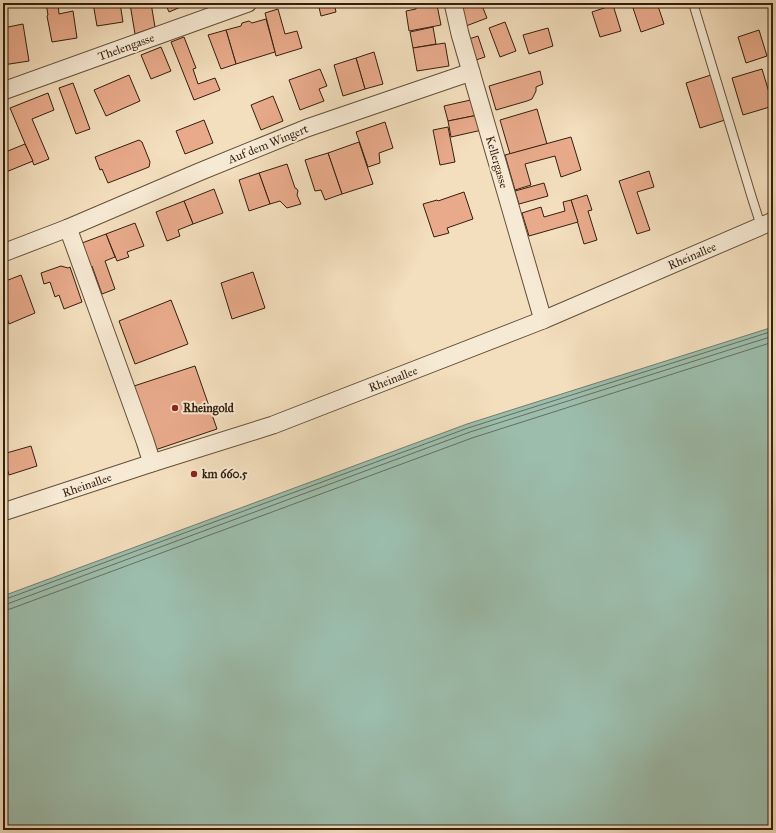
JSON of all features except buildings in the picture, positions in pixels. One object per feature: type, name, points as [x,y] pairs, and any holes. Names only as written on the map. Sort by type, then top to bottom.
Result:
[{"type":"street","name":"Thelengasse","points":[[3,91],[248,3]]},
{"type":"street","name":"Kellergasse","points":[[453,3],[460,34],[543,320]]},
{"type":"street","name":"Auf dem Wingert","points":[[3,253],[68,228],[307,128],[472,72]]},
{"type":"street","name":"Rheinallee","points":[[3,512],[273,425],[543,320],[767,223]]},
{"type":"street","points":[[68,228],[152,463]]},
{"type":"lane","points":[[693,3],[752,198],[767,223]]},
{"type":"water","points":[[773,327],[773,830],[3,830],[3,596],[467,424]]},
{"type":"place","name":"Rheingold","points":[[175,408]]},
{"type":"place","name":"km 660.5","points":[[194,474]]}]
